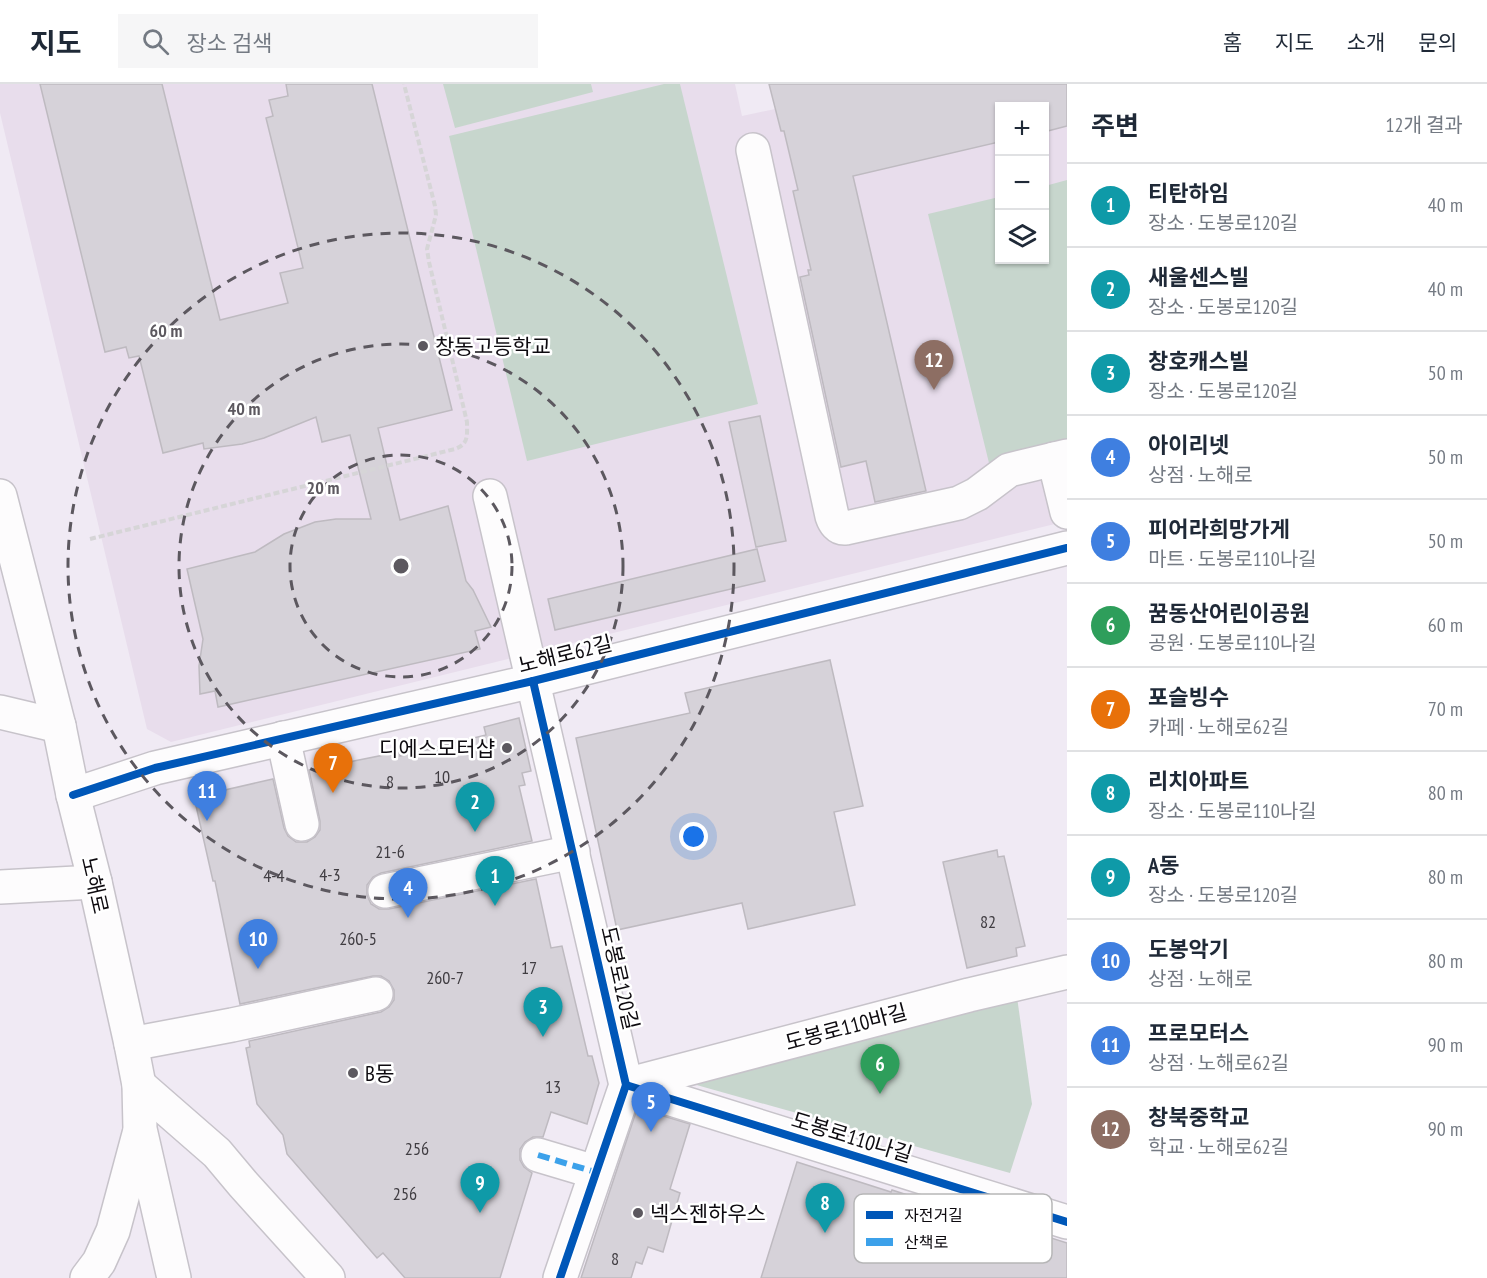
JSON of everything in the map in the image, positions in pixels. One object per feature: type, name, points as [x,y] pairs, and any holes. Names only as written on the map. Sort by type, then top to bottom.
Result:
[{"type":"street","points":[[753,150],[832,516],[839,526],[843,529],[950,506],[977,494],[1009,470],[1061,457],[1067,512]]},
{"type":"street","name":"도봉로120길","points":[[490,496],[626,1085]]},
{"type":"street","name":"노해로","points":[[2,516],[58,726],[95,882],[140,1085],[140,1130],[174,1278]]},
{"type":"street","name":"노해로62길","points":[[73,795],[155,768],[533,681],[1067,548]]},
{"type":"street","points":[[0,712],[58,726]]},
{"type":"street","points":[[283,738],[302,824]]},
{"type":"street","points":[[385,891],[573,852]]},
{"type":"street","points":[[0,887],[95,882]]},
{"type":"street","name":"도봉로110바길","points":[[626,1085],[969,995],[1067,972]]},
{"type":"street","points":[[131,1044],[376,994]]},
{"type":"street","points":[[140,1085],[218,1153],[328,1278]]},
{"type":"street","points":[[560,1278],[626,1085]]},
{"type":"street","name":"도봉로110나길","points":[[626,1085],[977,1194]]},
{"type":"street","points":[[87,1278],[99,1262],[113,1231],[140,1130]]},
{"type":"street","points":[[538,1155],[595,1172]]},
{"type":"street","name":"도봉로110나길","points":[[1052,1217],[1067,1222]]},
{"type":"path","points":[[90,539],[462,447],[465,442],[467,422],[427,249],[436,215],[435,206],[404,84]]},
{"type":"shaded area","name":"창동고등학교","points":[[0,84],[735,84],[742,116],[894,84],[1067,84],[1067,521],[171,742],[147,729],[0,113]]},
{"type":"shaded area","points":[[443,84],[591,84],[593,92],[455,128]]},
{"type":"shaded area","points":[[664,84],[680,84],[758,404],[527,461],[449,136]]},
{"type":"shaded area","points":[[1067,180],[1067,443],[989,463],[928,214],[995,198],[995,264],[1049,264],[1049,185]]},
{"type":"shaded area","points":[[1017,997],[1032,1104],[1010,1173],[693,1084]]},
{"type":"building","points":[[40,84],[162,84],[220,320],[288,303],[280,273],[303,268],[266,118],[273,116],[269,100],[288,96],[286,84],[372,84],[452,410],[378,428],[400,520],[448,506],[466,581],[473,590],[491,627],[475,631],[480,649],[218,707],[215,691],[200,694],[199,666],[203,639],[187,569],[255,552],[284,534],[315,522],[336,519],[371,519],[350,435],[322,442],[316,417],[264,438],[242,444],[204,449],[203,443],[163,453],[139,356],[129,358],[126,347],[105,352]]},
{"type":"building","points":[[769,84],[1067,84],[1067,126],[1049,131],[1049,102],[995,102],[995,143],[853,176],[926,491],[875,502],[866,461],[841,467],[800,277],[809,275],[808,270],[811,270],[793,191],[798,190],[784,131],[781,131]]},
{"type":"building","points":[[760,416],[786,541],[756,547],[729,422]]},
{"type":"building","points":[[757,549],[765,581],[555,630],[548,599]]},
{"type":"building","points":[[830,660],[863,806],[834,812],[855,905],[748,929],[742,903],[617,930],[576,738],[690,713],[685,693]]},
{"type":"building","points":[[519,718],[531,771],[522,773],[525,785],[519,786],[532,841],[381,873],[373,877],[367,885],[367,895],[371,904],[379,909],[389,909],[536,879],[551,948],[562,946],[588,1056],[592,1056],[599,1083],[587,1124],[551,1112],[543,1137],[533,1137],[520,1149],[520,1160],[524,1167],[532,1173],[500,1278],[405,1278],[383,1253],[377,1258],[287,1154],[283,1135],[257,1104],[246,1048],[250,1047],[249,1041],[381,1012],[394,1000],[394,990],[389,981],[381,976],[373,976],[240,1004],[215,881],[213,881],[194,797],[273,779],[284,828],[288,836],[296,842],[307,842],[320,830],[309,770],[399,752],[400,756],[486,735],[484,727]]},
{"type":"building","points":[[997,850],[998,857],[1004,856],[1025,946],[1016,948],[1017,956],[967,968],[943,862]]},
{"type":"building","points":[[640,1109],[690,1124],[670,1189],[680,1193],[663,1252],[648,1247],[642,1264],[636,1262],[631,1278],[581,1278],[636,1112]]},
{"type":"building","points":[[797,1162],[891,1192],[892,1190],[904,1194],[854,1194],[854,1263],[1052,1263],[1052,1238],[1067,1243],[1067,1278],[761,1278]]},
{"type":"marked path","points":[[538,1155],[595,1172]]},
{"type":"cycle path","points":[[73,795],[155,768],[533,681],[1067,548]]},
{"type":"cycle path","points":[[533,681],[626,1085],[560,1278]]},
{"type":"cycle path","points":[[626,1085],[977,1194]]},
{"type":"cycle path","points":[[1052,1217],[1067,1222]]},
{"type":"place","name":"창동고등학교","points":[[423,346]]},
{"type":"place","name":"창북중학교","points":[[934,390]]},
{"type":"place","name":"디에스모터샵","points":[[507,748]]},
{"type":"place","name":"포슬빙수","points":[[333,793]]},
{"type":"place","name":"프로모터스","points":[[207,821]]},
{"type":"place","name":"새울센스빌","points":[[475,832]]},
{"type":"place","name":"티탄하임","points":[[495,906]]},
{"type":"place","name":"아이리넷","points":[[408,918]]},
{"type":"place","name":"도봉악기","points":[[258,969]]},
{"type":"place","name":"창호캐스빌","points":[[543,1037]]},
{"type":"place","name":"B동","points":[[353,1073]]},
{"type":"place","name":"꿈동산어린이공원","points":[[880,1094]]},
{"type":"place","name":"피어라희망가게","points":[[651,1132]]},
{"type":"place","name":"A동","points":[[480,1213]]},
{"type":"place","name":"넥스젠하우스","points":[[638,1213]]},
{"type":"place","name":"리치아파트","points":[[825,1233]]}]
